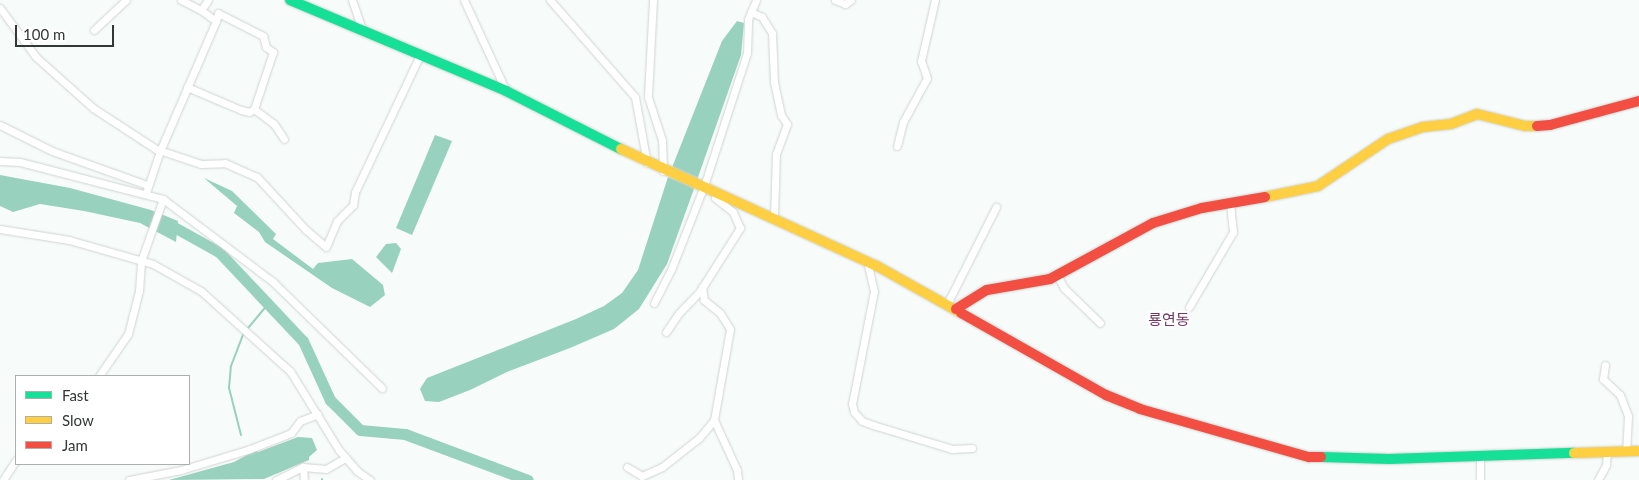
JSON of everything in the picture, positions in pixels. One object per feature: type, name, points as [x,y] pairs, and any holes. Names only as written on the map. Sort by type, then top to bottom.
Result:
[{"type":"main road","points":[[290,0],[506,91],[647,163],[867,261],[952,306],[1120,402],[1289,452],[1338,459],[1639,451]]},
{"type":"main road","points":[[952,306],[987,290],[1057,275],[1134,231],[1202,208],[1230,205],[1318,186],[1388,139],[1434,125],[1451,124],[1477,114],[1525,126],[1550,125],[1639,102]]},
{"type":"street","points":[[181,0],[202,10],[216,21]]},
{"type":"street","points":[[202,10],[208,0]]},
{"type":"street","points":[[352,0],[363,32]]},
{"type":"street","points":[[464,0],[506,91]]},
{"type":"street","points":[[550,0],[635,97],[647,163]]},
{"type":"street","points":[[653,0],[648,97],[662,140],[665,171]]},
{"type":"street","points":[[654,303],[671,270],[702,187],[747,52],[751,12],[756,0]]},
{"type":"street","points":[[836,0],[845,4],[851,0]]},
{"type":"street","points":[[897,146],[903,122],[926,78],[921,61],[935,0]]},
{"type":"street","points":[[94,30],[123,1]]},
{"type":"street","points":[[0,8],[36,58],[93,108],[160,151],[201,164],[225,163],[257,177],[306,230],[326,247],[337,221],[353,205],[354,192],[420,55]]},
{"type":"street","points":[[751,12],[762,17],[772,33],[774,82],[780,115],[787,124],[776,154],[774,219]]},
{"type":"street","points":[[147,189],[160,151],[218,13],[263,36],[266,47],[273,52],[254,109],[249,112],[187,87]]},
{"type":"street","points":[[635,97],[648,97]]},
{"type":"street","points":[[254,109],[274,124],[284,139]]},
{"type":"street","points":[[0,125],[52,150],[147,189],[273,282],[382,388]]},
{"type":"street","points":[[0,161],[20,162],[147,189]]},
{"type":"street","points":[[666,332],[702,287],[740,228],[733,212],[702,187]]},
{"type":"street","points":[[100,375],[128,334],[139,291],[142,258],[161,201]]},
{"type":"street","points":[[1189,307],[1232,232],[1230,205]]},
{"type":"street","points":[[952,306],[996,207]]},
{"type":"street","points":[[0,229],[69,240],[142,258],[170,271],[217,303],[290,372],[345,458],[370,480]]},
{"type":"street","points":[[867,261],[874,291],[852,404],[854,412],[862,420],[873,425],[952,449],[972,448]]},
{"type":"street","points":[[1057,275],[1064,288],[1100,323]]},
{"type":"street","points":[[627,466],[642,476],[662,467],[694,443],[714,420],[730,329],[720,313],[704,300],[702,287]]},
{"type":"street","points":[[1605,365],[1603,379],[1620,395],[1628,416],[1626,451]]},
{"type":"street","points":[[129,480],[181,470],[250,449],[291,433],[300,421],[318,414]]},
{"type":"street","points":[[714,420],[738,470],[738,480]]},
{"type":"street","points":[[1598,480],[1606,465],[1607,452]]},
{"type":"street","points":[[1480,456],[1480,480]]},
{"type":"street","points":[[276,480],[303,467],[326,469],[345,458]]},
{"type":"street","points":[[3,480],[15,462]]},
{"type":"street","points":[[303,467],[304,480]]},
{"type":"shaded area","points":[[737,21],[744,23],[741,55],[697,180],[671,170],[722,41]]},
{"type":"shaded area","points":[[435,135],[452,141],[412,235],[396,228]]},
{"type":"shaded area","points":[[0,175],[70,188],[151,210],[178,221],[176,242],[140,223],[84,211],[40,204],[13,212],[0,206]]},
{"type":"shaded area","points":[[668,177],[695,186],[667,264],[639,309],[614,329],[570,348],[507,372],[470,390],[439,402],[425,401],[420,389],[427,378],[576,319],[604,306],[622,293],[638,270]]},
{"type":"shaded area","points":[[204,178],[232,191],[276,234],[273,239],[313,269],[318,263],[352,259],[383,285],[385,295],[370,307],[332,288],[265,242],[259,232],[234,213],[237,206]]},
{"type":"shaded area","points":[[396,243],[401,249],[392,273],[376,257],[386,244]]},
{"type":"shaded area","points":[[298,437],[312,438],[317,450],[309,457],[309,460],[264,479],[169,480],[234,462],[256,450],[258,452]]},
{"type":"waterway","points":[[165,222],[219,252],[303,341],[330,400],[360,430],[405,434],[528,480]]},
{"type":"waterway","points":[[248,328],[268,304]]},
{"type":"waterway","points":[[241,435],[229,388],[231,366],[244,332]]},
{"type":"traffic: fast","points":[[290,0],[506,91],[621,149]]},
{"type":"traffic: fast","points":[[1321,457],[1389,459],[1574,453]]},
{"type":"traffic: slow","points":[[1265,197],[1318,186],[1388,139],[1423,127],[1451,124],[1477,114],[1525,126],[1537,126]]},
{"type":"traffic: slow","points":[[621,149],[877,266],[961,313]]},
{"type":"traffic: slow","points":[[1574,453],[1639,451]]},
{"type":"traffic: jam","points":[[1537,126],[1550,125],[1639,101]]},
{"type":"traffic: jam","points":[[956,309],[987,290],[1050,279],[1153,223],[1202,208],[1265,197]]},
{"type":"traffic: jam","points":[[961,313],[1106,395],[1140,409],[1309,457],[1321,457]]},
{"type":"district","name":"룡연동","points":[[1169,320]]}]
